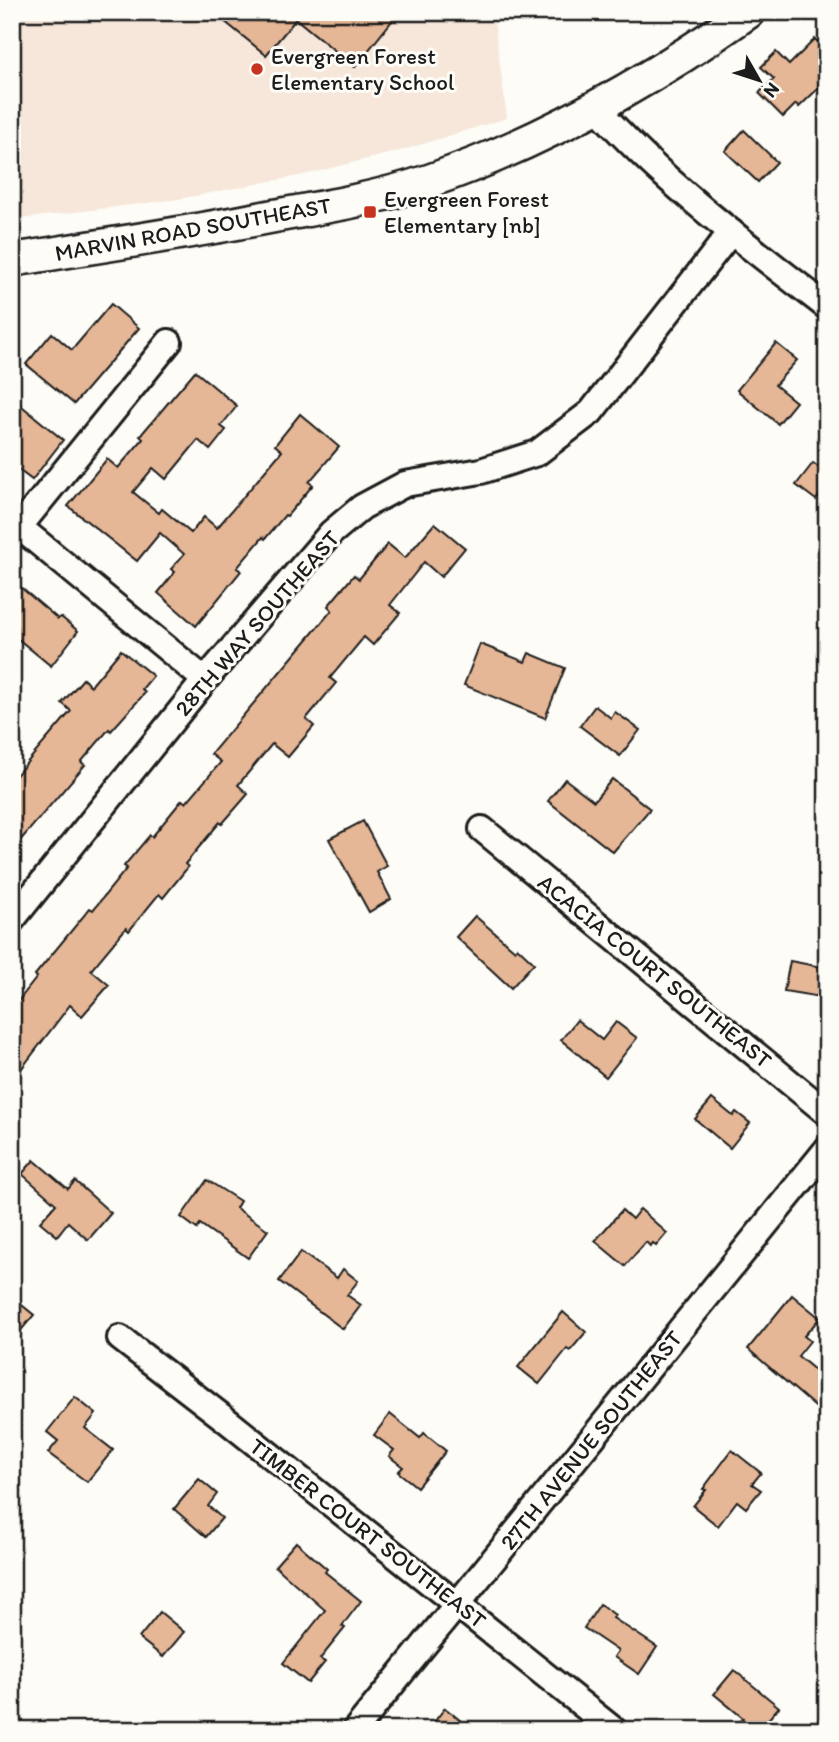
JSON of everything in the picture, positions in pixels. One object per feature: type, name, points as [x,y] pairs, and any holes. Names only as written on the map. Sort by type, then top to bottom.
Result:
[{"type":"street","name":"MARVIN ROAD SOUTHEAST","points":[[12,260],[262,219],[338,204],[416,184],[515,146],[596,107],[675,61],[748,12]]},
{"type":"street","points":[[596,107],[626,141],[731,232],[827,307]]},
{"type":"street","name":"28TH WAY SOUTHEAST","points":[[12,920],[205,680],[331,533],[362,508],[405,484],[481,471],[537,453],[591,412],[731,232]]},
{"type":"street","points":[[169,342],[16,524],[205,680]]},
{"type":"street","name":"ACACIA COURT SOUTHEAST","points":[[482,829],[827,1113]]},
{"type":"street","name":"27TH AVENUE SOUTHEAST","points":[[355,1730],[827,1149]]},
{"type":"street","name":"TIMBER COURT SOUTHEAST","points":[[120,1338],[458,1603],[614,1730]]},
{"type":"shaded area","name":"Evergreen Forest Elementary School","points":[[12,12],[493,12],[507,118],[400,151],[303,175],[179,199],[12,220]]},
{"type":"building","points":[[213,12],[399,12],[355,67],[296,19],[266,55]]},
{"type":"building","points":[[815,39],[827,51],[827,80],[799,107],[796,104],[783,117],[759,93],[774,79],[761,67],[776,52],[789,65]]},
{"type":"building","points":[[744,130],[777,162],[758,182],[725,151]]},
{"type":"building","points":[[111,304],[139,328],[74,404],[26,364],[52,333],[72,350]]},
{"type":"building","points":[[776,343],[797,360],[775,385],[796,402],[778,424],[737,390]]},
{"type":"building","points":[[195,371],[237,406],[221,426],[226,430],[210,450],[198,440],[166,479],[153,468],[133,492],[159,513],[162,509],[191,533],[204,517],[217,528],[282,451],[275,445],[300,414],[339,447],[309,482],[313,485],[287,516],[285,515],[265,539],[263,537],[237,568],[241,571],[196,626],[158,593],[175,572],[171,569],[184,554],[160,533],[137,561],[68,506],[107,459],[118,468],[143,439],[140,436]]},
{"type":"building","points":[[12,398],[63,440],[32,480],[12,465]]},
{"type":"building","points":[[813,463],[827,473],[827,487],[816,500],[796,485]]},
{"type":"building","points":[[435,523],[465,548],[441,577],[424,562],[390,605],[400,613],[373,645],[364,637],[330,678],[336,683],[306,719],[314,726],[288,757],[272,744],[238,785],[248,794],[185,864],[188,867],[163,898],[159,894],[129,931],[126,928],[91,970],[109,985],[82,1016],[70,1005],[12,1081],[12,1009],[37,977],[35,975],[90,908],[93,910],[150,835],[152,837],[182,800],[186,803],[221,762],[211,754],[332,610],[328,606],[354,575],[359,579],[388,544],[405,558]]},
{"type":"building","points":[[12,580],[58,619],[61,617],[78,631],[51,666],[12,634]]},
{"type":"building","points":[[480,644],[525,662],[529,653],[565,668],[545,718],[464,685]]},
{"type":"building","points":[[121,650],[153,676],[142,689],[145,693],[81,762],[85,765],[12,850],[12,780],[71,711],[62,703],[83,679],[91,686]]},
{"type":"building","points":[[595,706],[611,718],[615,712],[640,730],[620,756],[580,726]]},
{"type":"building","points":[[565,779],[594,801],[612,779],[650,809],[613,852],[548,801]]},
{"type":"building","points":[[363,821],[387,866],[377,872],[391,899],[369,912],[329,839]]},
{"type":"building","points":[[475,916],[534,963],[511,988],[456,937]]},
{"type":"building","points":[[790,961],[827,968],[827,998],[784,991]]},
{"type":"building","points":[[577,1020],[602,1040],[616,1022],[637,1038],[606,1077],[561,1040]]},
{"type":"building","points":[[712,1099],[733,1116],[736,1112],[750,1123],[730,1148],[695,1119]]},
{"type":"building","points":[[34,1160],[68,1189],[75,1181],[111,1213],[88,1240],[68,1222],[57,1236],[40,1222],[56,1204],[22,1174]]},
{"type":"building","points":[[207,1180],[240,1201],[236,1208],[268,1230],[248,1258],[200,1224],[197,1229],[181,1217]]},
{"type":"building","points":[[640,1209],[667,1233],[656,1246],[653,1243],[650,1246],[646,1242],[625,1266],[595,1241],[622,1210],[632,1219]]},
{"type":"building","points":[[301,1252],[337,1278],[343,1269],[358,1281],[347,1295],[361,1305],[343,1329],[279,1281]]},
{"type":"building","points":[[792,1295],[820,1318],[804,1336],[810,1341],[798,1356],[827,1380],[827,1417],[748,1349]]},
{"type":"building","points":[[12,1297],[34,1315],[12,1341]]},
{"type":"building","points":[[563,1312],[586,1332],[570,1351],[567,1349],[539,1384],[518,1367]]},
{"type":"building","points":[[75,1397],[96,1414],[85,1428],[113,1450],[87,1482],[48,1453],[58,1441],[47,1432]]},
{"type":"building","points":[[390,1414],[420,1438],[424,1433],[446,1451],[417,1487],[398,1472],[403,1467],[389,1456],[394,1450],[374,1435]]},
{"type":"building","points":[[732,1450],[761,1473],[752,1484],[761,1490],[746,1508],[737,1501],[718,1526],[693,1506]]},
{"type":"building","points":[[199,1479],[217,1494],[208,1506],[222,1518],[206,1537],[174,1509]]},
{"type":"building","points":[[296,1542],[327,1569],[325,1572],[361,1601],[342,1626],[345,1628],[320,1659],[325,1662],[308,1683],[283,1663],[325,1610],[275,1566]]},
{"type":"building","points":[[600,1604],[615,1615],[613,1618],[657,1647],[639,1674],[614,1657],[618,1651],[584,1628]]},
{"type":"building","points":[[160,1612],[184,1632],[163,1657],[139,1638]]},
{"type":"building","points":[[734,1670],[779,1707],[759,1730],[734,1730],[743,1718],[714,1694]]},
{"type":"building","points":[[445,1708],[472,1730],[428,1730]]},
{"type":"place","name":"Evergreen Forest Elementary School","points":[[257,69]]},
{"type":"place","name":"Evergreen Forest Elementary [nb]","points":[[370,212]]}]
